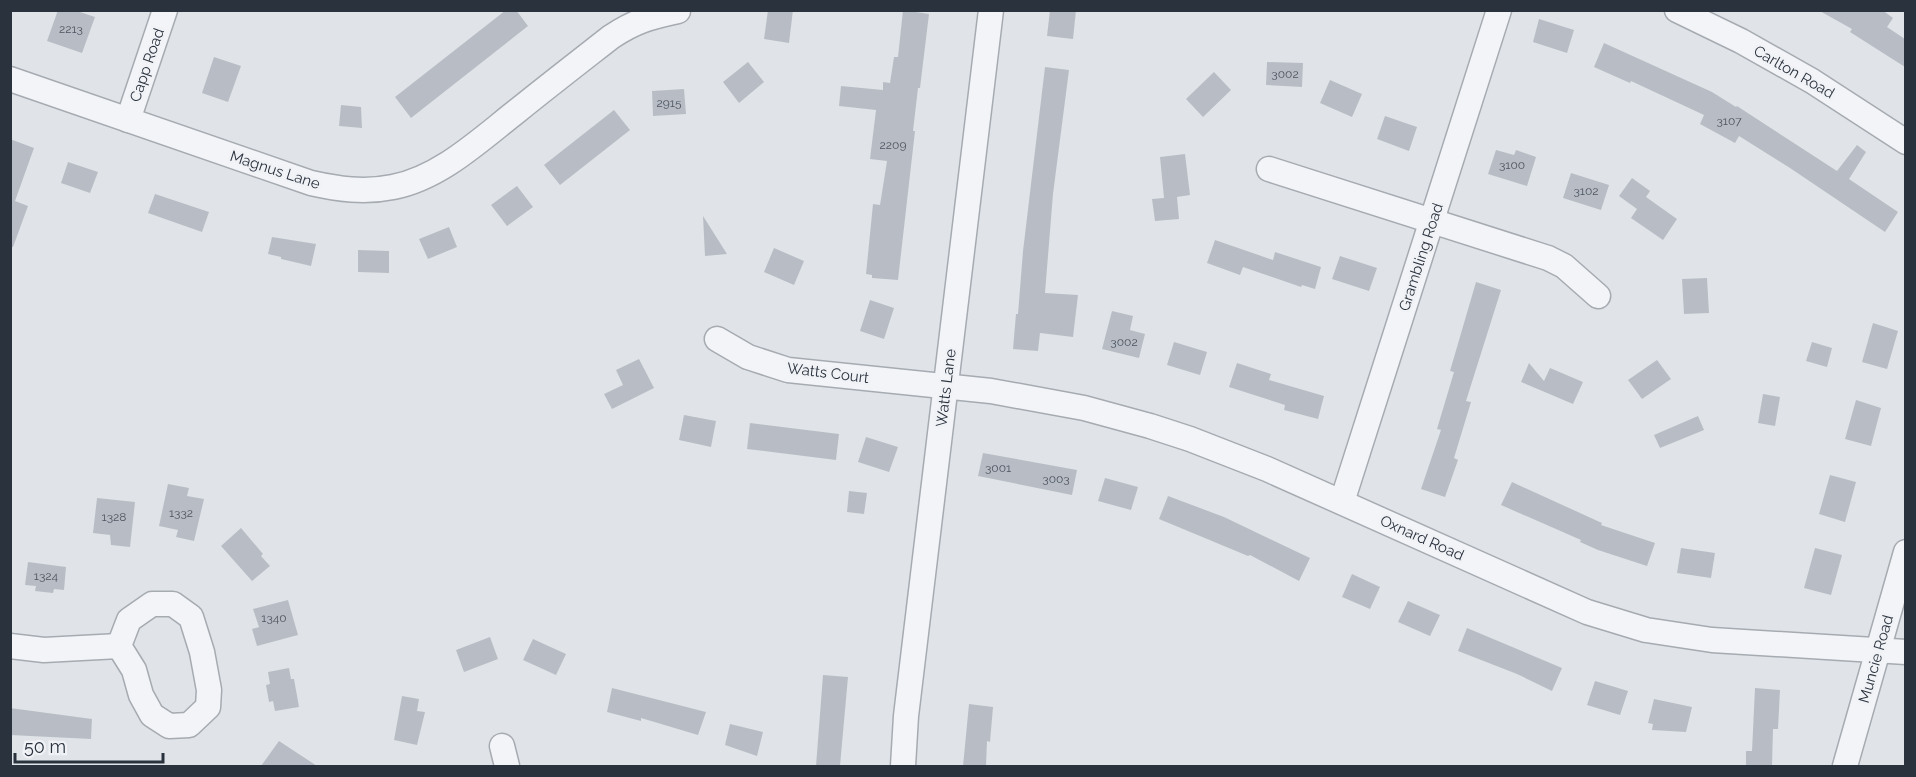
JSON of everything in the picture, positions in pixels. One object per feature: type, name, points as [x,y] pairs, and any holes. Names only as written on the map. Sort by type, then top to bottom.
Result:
[{"type":"street","name":"Capp Road","points":[[128,120],[165,10]]},
{"type":"street","name":"Watts Lane","points":[[903,766],[906,716],[991,10]]},
{"type":"street","name":"Grambling Road","points":[[1342,502],[1500,10]]},
{"type":"street","name":"Carlton Road","points":[[1677,10],[1741,41],[1812,81],[1905,142]]},
{"type":"street","name":"Magnus Lane","points":[[10,79],[311,183],[357,191],[394,187],[413,181],[446,164],[629,25],[645,18],[678,11]]},
{"type":"street","points":[[1269,169],[1548,258],[1564,266],[1598,296]]},
{"type":"street","name":"Watts Court","points":[[717,339],[748,357],[788,369],[946,386]]},
{"type":"street","name":"Oxnard Road","points":[[946,386],[991,391],[1084,408],[1150,426],[1212,447],[1342,502],[1587,612],[1628,625],[1669,635],[1712,640],[1905,652]]},
{"type":"street","name":"Muncie Road","points":[[1845,766],[1905,552]]},
{"type":"street","points":[[152,604],[173,604],[191,617],[208,681],[208,707],[189,725],[169,726],[152,715],[141,695],[134,670],[119,646],[129,620],[152,604]]},
{"type":"street","points":[[10,645],[44,650],[119,646]]},
{"type":"building","points":[[58,10],[74,10],[95,17],[82,53],[47,41]]},
{"type":"building","points":[[506,10],[516,10],[528,26],[411,118],[395,97]]},
{"type":"building","points":[[768,10],[793,10],[789,43],[764,39]]},
{"type":"building","points":[[903,10],[929,14],[920,88],[918,88],[898,280],[872,278],[872,275],[866,274],[873,204],[880,205],[887,161],[870,159],[876,110],[839,106],[841,86],[883,90],[883,82],[890,83],[894,57],[898,57]]},
{"type":"building","points":[[1050,10],[1076,10],[1073,39],[1047,36]]},
{"type":"building","points":[[1818,10],[1882,10],[1893,18],[1887,27],[1905,39],[1905,67],[1850,32],[1852,29]]},
{"type":"building","points":[[1539,19],[1574,30],[1567,53],[1533,42]]},
{"type":"building","points":[[1604,43],[1712,92],[1837,171],[1857,145],[1866,152],[1849,179],[1898,212],[1885,232],[1739,136],[1735,143],[1700,124],[1704,115],[1631,81],[1630,83],[1594,67]]},
{"type":"building","points":[[214,57],[241,66],[228,102],[202,93]]},
{"type":"building","points":[[748,62],[764,82],[739,103],[723,82]]},
{"type":"building","points":[[1267,62],[1303,63],[1302,87],[1266,85]]},
{"type":"building","points":[[1045,67],[1069,70],[1053,194],[1045,293],[1078,295],[1073,337],[1040,333],[1038,351],[1013,349]]},
{"type":"building","points":[[1214,72],[1231,90],[1203,117],[1186,99]]},
{"type":"building","points":[[1330,80],[1362,94],[1352,117],[1320,103]]},
{"type":"building","points":[[684,89],[686,114],[653,116],[652,91]]},
{"type":"building","points":[[341,105],[361,107],[362,128],[339,126]]},
{"type":"building","points":[[614,110],[630,130],[560,185],[544,165]]},
{"type":"building","points":[[1385,116],[1417,127],[1409,151],[1377,139]]},
{"type":"building","points":[[10,139],[34,148],[15,201],[28,206],[13,247],[10,247]]},
{"type":"building","points":[[1496,150],[1514,155],[1516,150],[1536,157],[1527,186],[1488,174]]},
{"type":"building","points":[[1185,154],[1190,195],[1177,197],[1179,219],[1155,221],[1152,199],[1164,198],[1160,157]]},
{"type":"building","points":[[68,162],[98,172],[90,193],[61,183]]},
{"type":"building","points":[[1571,173],[1609,185],[1601,210],[1563,198]]},
{"type":"building","points":[[1632,178],[1650,191],[1646,197],[1677,219],[1663,240],[1631,218],[1637,209],[1619,196]]},
{"type":"building","points":[[517,186],[533,207],[507,226],[491,205]]},
{"type":"building","points":[[155,194],[209,212],[202,232],[148,213]]},
{"type":"building","points":[[703,216],[727,254],[705,256]]},
{"type":"building","points":[[449,227],[457,247],[428,259],[419,239]]},
{"type":"building","points":[[272,237],[316,244],[311,266],[268,254]]},
{"type":"building","points":[[1215,240],[1273,260],[1275,252],[1321,267],[1315,289],[1302,285],[1301,287],[1243,267],[1240,275],[1207,263]]},
{"type":"building","points":[[774,248],[804,261],[794,285],[764,272]]},
{"type":"building","points":[[358,250],[389,251],[389,273],[358,272]]},
{"type":"building","points":[[1340,256],[1377,268],[1369,291],[1332,279]]},
{"type":"building","points":[[1707,278],[1709,313],[1684,314],[1682,279]]},
{"type":"building","points":[[1476,282],[1501,290],[1466,401],[1471,402],[1454,458],[1458,460],[1445,497],[1421,489],[1441,430],[1437,429],[1454,372],[1450,371]]},
{"type":"building","points":[[870,300],[894,308],[884,339],[860,331]]},
{"type":"building","points":[[1112,311],[1133,316],[1130,330],[1145,334],[1139,358],[1102,349]]},
{"type":"building","points":[[1873,323],[1898,331],[1887,369],[1862,362]]},
{"type":"building","points":[[1174,342],[1207,352],[1200,375],[1167,365]]},
{"type":"building","points":[[1812,342],[1832,348],[1827,367],[1806,361]]},
{"type":"building","points":[[639,359],[654,388],[612,409],[604,394],[623,385],[616,370]]},
{"type":"building","points":[[1657,360],[1671,379],[1642,399],[1628,380]]},
{"type":"building","points":[[1237,363],[1271,374],[1269,380],[1324,396],[1318,419],[1284,410],[1285,405],[1229,387]]},
{"type":"building","points":[[1529,363],[1544,381],[1550,368],[1583,382],[1573,404],[1521,382]]},
{"type":"building","points":[[1763,394],[1780,397],[1775,426],[1758,423]]},
{"type":"building","points":[[1856,400],[1881,408],[1871,446],[1845,439]]},
{"type":"building","points":[[684,415],[716,421],[711,447],[679,440]]},
{"type":"building","points":[[1698,416],[1704,430],[1660,448],[1654,435]]},
{"type":"building","points":[[750,423],[839,434],[836,460],[747,449]]},
{"type":"building","points":[[866,437],[898,447],[889,472],[858,462]]},
{"type":"building","points":[[983,453],[1077,470],[1072,495],[978,476]]},
{"type":"building","points":[[1830,475],[1856,482],[1845,522],[1819,514]]},
{"type":"building","points":[[1105,478],[1138,487],[1131,510],[1098,501]]},
{"type":"building","points":[[1512,482],[1602,523],[1601,525],[1655,543],[1647,566],[1598,550],[1580,542],[1581,540],[1501,505]]},
{"type":"building","points":[[168,484],[189,488],[187,496],[204,499],[194,541],[176,537],[178,530],[159,526]]},
{"type":"building","points":[[849,491],[867,493],[864,514],[847,512]]},
{"type":"building","points":[[1168,496],[1224,517],[1310,558],[1299,581],[1250,555],[1159,519]]},
{"type":"building","points":[[97,498],[135,502],[130,547],[111,545],[110,535],[93,533]]},
{"type":"building","points":[[241,528],[270,566],[252,581],[221,546]]},
{"type":"building","points":[[1681,548],[1715,553],[1711,578],[1677,573]]},
{"type":"building","points":[[1815,548],[1842,555],[1831,595],[1804,588]]},
{"type":"building","points":[[28,562],[66,567],[64,590],[54,589],[53,593],[35,591],[36,586],[25,585]]},
{"type":"building","points":[[1352,574],[1380,587],[1370,609],[1342,597]]},
{"type":"building","points":[[288,600],[298,635],[257,646],[252,629],[259,627],[253,609]]},
{"type":"building","points":[[1408,601],[1440,615],[1430,636],[1398,622]]},
{"type":"building","points":[[1467,628],[1562,668],[1552,691],[1517,674],[1458,651]]},
{"type":"building","points":[[490,637],[498,659],[464,672],[456,650]]},
{"type":"building","points":[[533,639],[566,654],[556,675],[523,660]]},
{"type":"building","points":[[289,668],[291,679],[294,679],[299,707],[275,711],[273,701],[269,702],[266,685],[270,684],[268,672]]},
{"type":"building","points":[[823,675],[848,677],[840,766],[816,766]]},
{"type":"building","points":[[1595,681],[1628,691],[1620,715],[1587,705]]},
{"type":"building","points":[[612,688],[706,712],[698,735],[641,718],[641,721],[607,712]]},
{"type":"building","points":[[1755,688],[1780,690],[1778,729],[1773,729],[1772,766],[1746,766],[1746,751],[1752,751]]},
{"type":"building","points":[[402,696],[419,699],[417,711],[425,712],[417,745],[394,740]]},
{"type":"building","points":[[1654,699],[1692,707],[1686,732],[1652,730],[1653,724],[1648,723]]},
{"type":"building","points":[[969,704],[993,707],[990,742],[987,741],[986,766],[963,766]]},
{"type":"building","points":[[10,708],[92,719],[91,739],[10,735]]},
{"type":"building","points":[[730,724],[763,732],[757,756],[725,745]]},
{"type":"building","points":[[279,741],[317,766],[261,766]]}]
